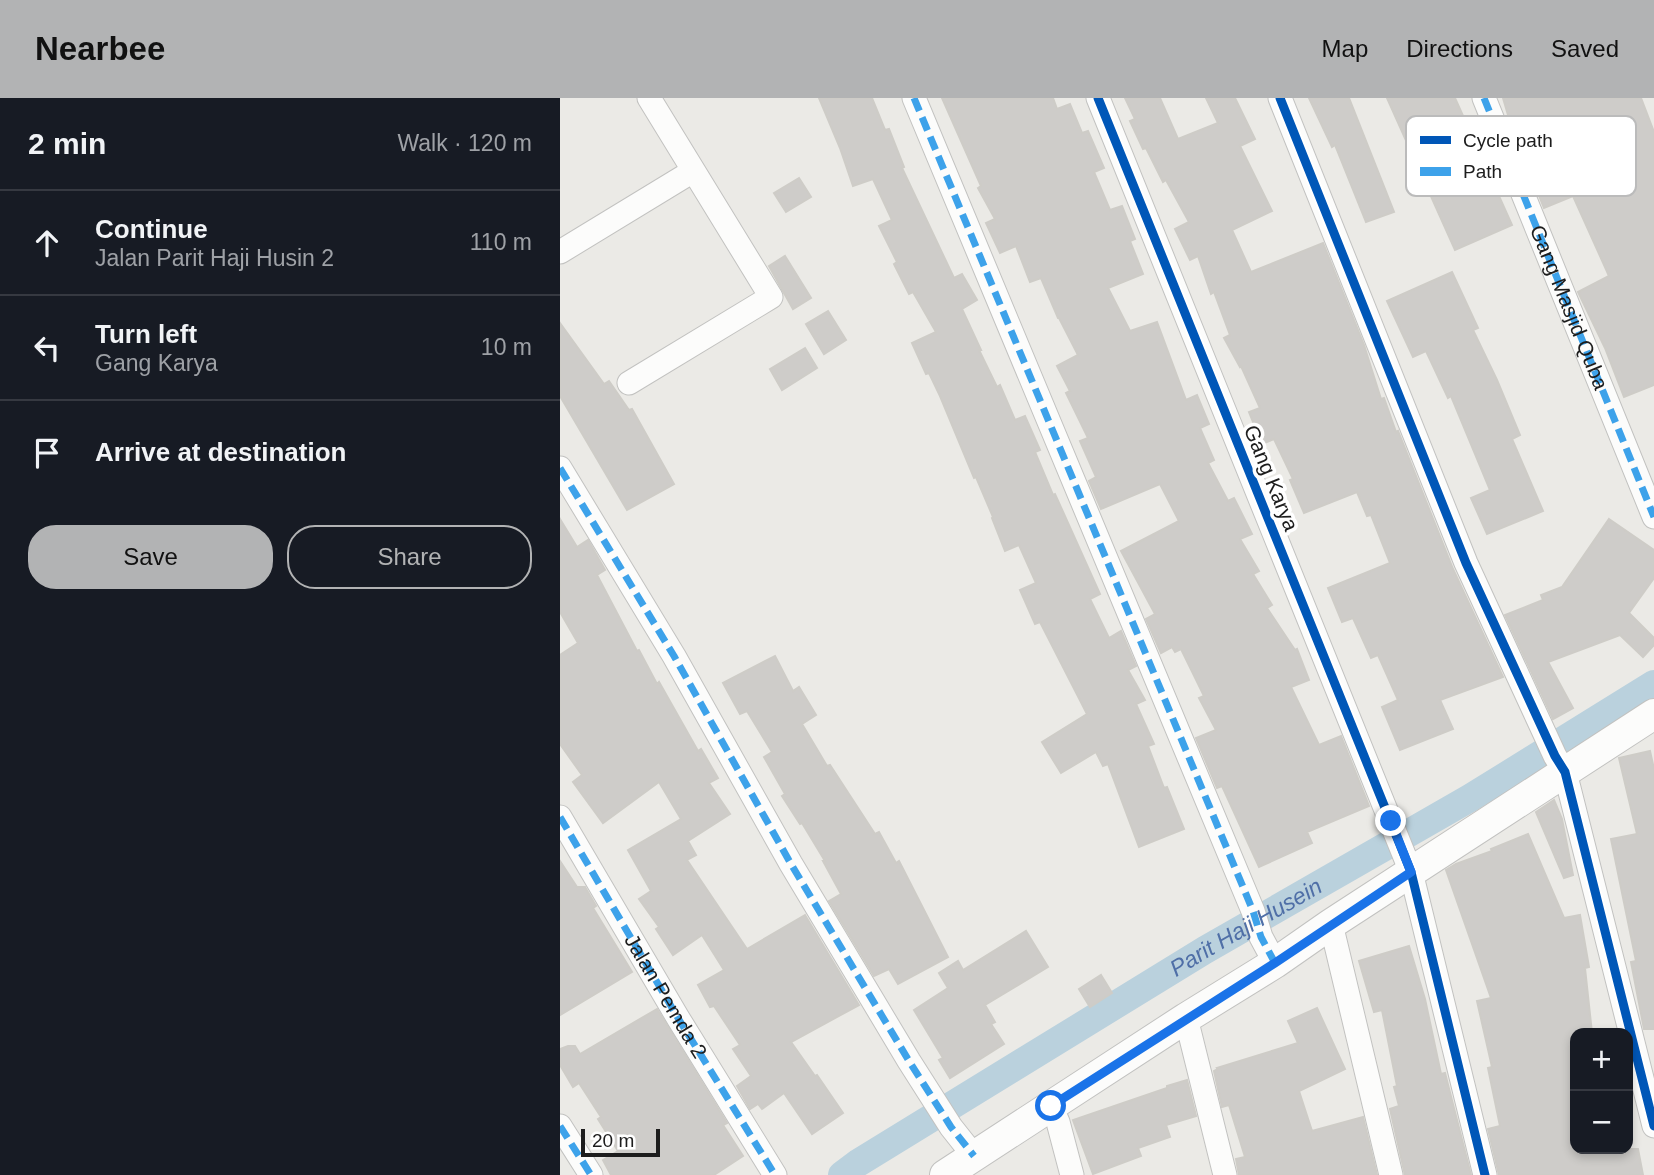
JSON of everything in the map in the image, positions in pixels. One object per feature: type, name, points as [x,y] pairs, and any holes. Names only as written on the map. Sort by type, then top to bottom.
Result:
[{"type":"street","points":[[629,383],[771,298],[649,98]]},
{"type":"street","points":[[914,98],[1253,911],[1261,936],[1275,963]]},
{"type":"street","name":"Gang Karya","points":[[1098,98],[1406,860],[1485,1175]]},
{"type":"street","points":[[1280,98],[1466,563],[1560,764],[1654,1126]]},
{"type":"street","name":"Gang Masjid Quba","points":[[1484,98],[1491,116]]},
{"type":"street","points":[[560,252],[693,171]]},
{"type":"street","name":"Gang Masjid Quba","points":[[1524,196],[1654,517]]},
{"type":"street","points":[[560,468],[674,656],[791,864],[909,1061],[951,1127],[974,1156]]},
{"type":"street","points":[[945,1175],[1275,963],[1331,924],[1406,860],[1560,764],[1654,714]]},
{"type":"street","name":"Jalan Pemda 2","points":[[560,817],[678,1018],[775,1175]]},
{"type":"street","points":[[1331,924],[1391,1175]]},
{"type":"street","points":[[1186,1018],[1225,1175]]},
{"type":"street","points":[[1051,1106],[1072,1175]]},
{"type":"street","points":[[560,1126],[591,1175]]},
{"type":"building","points":[[819,98],[872,98],[885,130],[889,129],[904,167],[902,168],[954,278],[962,274],[977,300],[962,309],[979,350],[997,387],[1000,385],[1015,420],[1025,416],[1040,450],[1035,452],[1053,495],[1055,494],[1100,594],[1090,599],[1109,638],[1121,631],[1136,666],[1128,670],[1145,700],[1136,704],[1154,744],[1148,746],[1184,829],[1139,847],[1108,764],[1103,766],[1096,752],[1061,773],[1042,742],[1087,714],[1040,622],[1035,624],[1020,590],[1036,583],[1019,545],[1005,551],[940,396],[929,373],[926,374],[912,343],[936,332],[913,292],[909,294],[879,226],[892,220],[873,179],[853,186]]},
{"type":"building","points":[[942,98],[1053,98],[1057,109],[1070,104],[1082,133],[1088,131],[1104,168],[1094,172],[1110,210],[1122,206],[1135,239],[1130,241],[1143,274],[1108,288],[1130,331],[1157,322],[1186,400],[1197,395],[1209,424],[1200,428],[1214,460],[1208,463],[1228,501],[1234,498],[1252,534],[1240,539],[1259,571],[1253,574],[1272,605],[1267,608],[1295,650],[1297,649],[1309,680],[1291,687],[1319,745],[1341,736],[1369,806],[1307,832],[1312,843],[1259,867],[1222,786],[1217,788],[1196,738],[1216,730],[1199,698],[1204,696],[1181,649],[1175,652],[1172,647],[1161,653],[1146,619],[1155,614],[1121,551],[1179,521],[1160,484],[1101,509],[1089,481],[1096,477],[1080,441],[1088,438],[1066,393],[1070,391],[1057,366],[1078,355],[1041,278],[1030,282],[1016,246],[1000,253],[986,223],[995,219],[978,188],[981,186]]},
{"type":"building","points":[[1125,98],[1160,98],[1178,139],[1218,123],[1206,98],[1235,98],[1255,139],[1240,146],[1272,211],[1232,230],[1251,272],[1323,243],[1364,345],[1381,399],[1384,398],[1453,569],[1503,677],[1440,700],[1453,729],[1400,750],[1382,707],[1398,700],[1378,655],[1371,658],[1353,618],[1342,622],[1328,588],[1390,563],[1371,515],[1367,516],[1357,492],[1304,513],[1290,480],[1293,479],[1274,439],[1262,444],[1249,412],[1260,408],[1241,366],[1224,338],[1230,335],[1214,292],[1211,294],[1198,256],[1190,260],[1175,229],[1189,222],[1166,180],[1163,182],[1146,148],[1143,149],[1130,121],[1135,119]]},
{"type":"building","points":[[1309,98],[1349,98],[1394,212],[1366,222],[1335,145],[1332,147]]},
{"type":"building","points":[[1387,98],[1455,98],[1463,116],[1406,116],[1406,140]]},
{"type":"building","points":[[1503,98],[1641,98],[1654,132],[1654,385],[1624,397],[1605,348],[1578,292],[1609,276],[1573,196],[1636,196],[1636,116],[1508,116]]},
{"type":"building","points":[[799,178],[811,197],[786,212],[774,193]]},
{"type":"building","points":[[1431,196],[1499,196],[1512,225],[1455,250]]},
{"type":"building","points":[[1539,196],[1573,196],[1544,208]]},
{"type":"building","points":[[785,256],[811,298],[793,309],[769,266]]},
{"type":"building","points":[[1452,272],[1478,328],[1473,330],[1520,435],[1512,439],[1543,511],[1487,534],[1471,498],[1490,490],[1451,396],[1448,398],[1426,351],[1413,357],[1387,301]]},
{"type":"building","points":[[828,311],[846,340],[824,354],[806,324]]},
{"type":"building","points":[[560,323],[604,384],[609,381],[629,410],[632,409],[674,484],[627,510],[560,396]]},
{"type":"building","points":[[805,348],[817,368],[782,390],[770,369]]},
{"type":"building","points":[[560,519],[577,547],[588,540],[605,570],[597,575],[637,651],[639,650],[657,684],[659,682],[698,751],[701,749],[718,778],[709,783],[730,814],[688,841],[696,855],[687,860],[747,949],[805,915],[859,1005],[791,1042],[843,1113],[812,1134],[784,1093],[762,1109],[758,1104],[750,1109],[737,1086],[751,1076],[733,1049],[740,1045],[714,1006],[710,1007],[698,985],[724,970],[702,935],[673,955],[656,929],[659,927],[639,899],[651,891],[628,850],[681,819],[659,782],[603,823],[573,782],[582,775],[560,744],[560,655],[578,643],[560,612]]},
{"type":"building","points":[[1609,519],[1654,550],[1654,578],[1629,613],[1654,638],[1654,645],[1643,657],[1620,635],[1548,662],[1573,708],[1553,719],[1505,615],[1543,600],[1541,595],[1562,587]]},
{"type":"building","points":[[775,656],[793,691],[799,687],[816,715],[802,724],[827,766],[830,765],[875,834],[879,832],[896,863],[899,861],[948,957],[898,984],[889,969],[874,976],[829,901],[841,894],[825,861],[782,796],[785,794],[764,757],[772,752],[747,711],[740,714],[723,683]]},
{"type":"building","points":[[1650,751],[1654,769],[1654,1029],[1644,1029],[1631,962],[1636,961],[1611,839],[1637,834],[1619,758]]},
{"type":"building","points":[[1554,800],[1562,819],[1573,875],[1564,878],[1536,812]]},
{"type":"building","points":[[1528,834],[1564,918],[1580,915],[1589,967],[1585,968],[1591,1028],[1570,1028],[1570,1154],[1633,1154],[1633,1149],[1638,1149],[1643,1175],[1499,1175],[1488,1129],[1500,1126],[1488,1068],[1492,1067],[1477,1001],[1491,998],[1446,870],[1492,851],[1491,849]]},
{"type":"building","points":[[560,861],[577,887],[585,887],[596,906],[593,908],[632,972],[560,1015]]},
{"type":"building","points":[[1026,931],[1048,967],[985,1005],[995,1022],[991,1024],[1004,1044],[950,1078],[939,1060],[943,1058],[914,1010],[948,988],[939,973],[958,961],[963,970]]},
{"type":"building","points":[[1409,946],[1425,999],[1441,1074],[1445,1073],[1471,1175],[1405,1175],[1390,1109],[1399,1106],[1382,1010],[1374,1012],[1359,961]]},
{"type":"building","points":[[1101,975],[1112,993],[1090,1007],[1079,989]]},
{"type":"building","points":[[1317,1008],[1345,1069],[1299,1091],[1312,1131],[1363,1117],[1377,1175],[1239,1175],[1236,1159],[1245,1157],[1229,1105],[1222,1107],[1214,1071],[1298,1043],[1288,1021]]},
{"type":"building","points":[[657,1009],[727,1123],[723,1125],[743,1156],[714,1175],[611,1175],[603,1160],[618,1151],[598,1119],[601,1117],[579,1083],[573,1087],[560,1065],[560,1049],[575,1046],[580,1054]]},
{"type":"building","points":[[1187,1080],[1196,1116],[1166,1125],[1170,1137],[1138,1148],[1141,1156],[1093,1174],[1073,1120]]},
{"type":"waterway","name":"Parit Haji Husein","points":[[842,1175],[1205,950],[1470,798],[1654,684]]},
{"type":"marked path","points":[[914,98],[1253,911],[1261,937],[1275,963]]},
{"type":"marked path","points":[[1484,98],[1491,116]]},
{"type":"marked path","points":[[1524,196],[1654,517]]},
{"type":"marked path","points":[[560,468],[674,656],[791,864],[909,1061],[951,1127],[974,1156]]},
{"type":"marked path","points":[[560,817],[678,1018],[775,1175]]},
{"type":"marked path","points":[[560,1126],[591,1175]]},
{"type":"cycle path","points":[[1098,98],[1411,872],[1485,1175]]},
{"type":"cycle path","points":[[1280,98],[1466,563],[1555,756],[1565,772],[1654,1126]]},
{"type":"route","points":[[1051,1106],[1275,963],[1411,872],[1391,821]]}]
